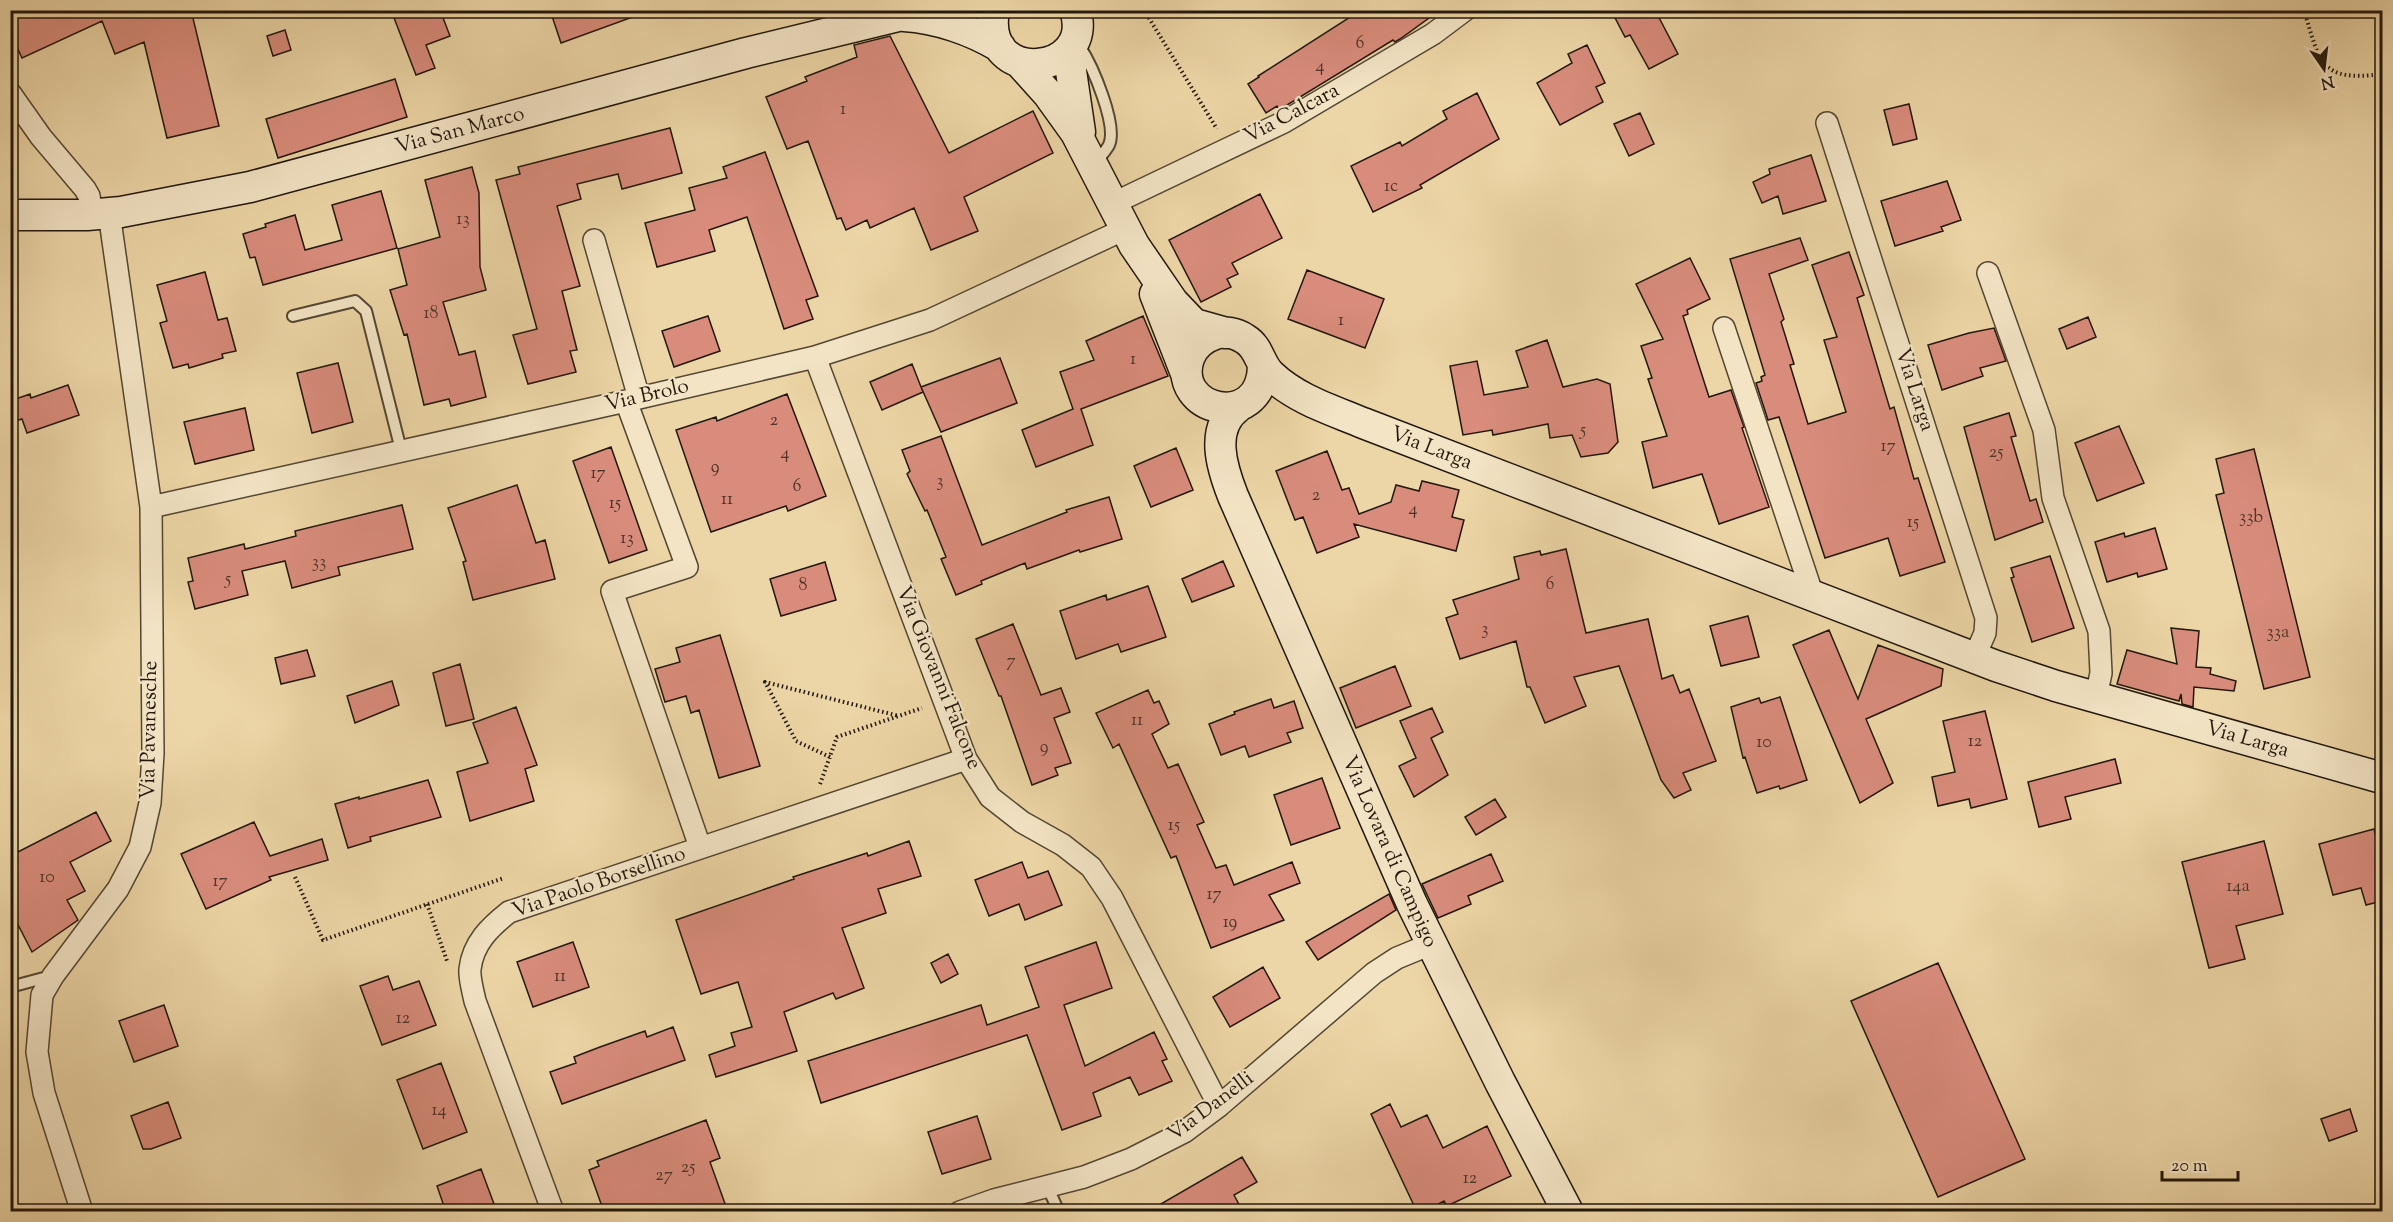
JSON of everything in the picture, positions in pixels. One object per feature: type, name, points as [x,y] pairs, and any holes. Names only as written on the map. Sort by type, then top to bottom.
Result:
[{"type":"street","points":[[994,10],[992,22],[994,35],[1010,55],[1035,66],[1050,63],[1062,56],[1076,24]]},
{"type":"street","name":"Via Calcara","points":[[1124,226],[1284,122],[1433,34],[1465,10]]},
{"type":"street","name":"Via San Marco","points":[[10,215],[100,214],[150,208],[274,181],[851,18],[913,13],[964,30],[1010,55]]},
{"type":"street","name":"Via Lovara di Campigo","points":[[1076,24],[1072,87],[1088,155]]},
{"type":"street","name":"Via Lovara di Campigo","points":[[1010,55],[1048,94],[1088,155],[1124,226],[1190,383],[1209,452],[1228,484],[1320,699],[1431,944],[1568,1212]]},
{"type":"street","name":"Via Pavanesche","points":[[10,93],[41,137],[85,189],[100,214],[151,507],[153,753],[150,803],[140,847],[118,889],[53,976],[42,995],[38,1052],[46,1102],[82,1212]]},
{"type":"street","name":"Via Larga","points":[[1827,123],[1986,618],[1985,633],[1974,658]]},
{"type":"street","name":"Via Lovara di Campigo","points":[[1124,226],[1184,316],[1199,326],[1226,333]]},
{"type":"street","name":"Via Brolo","points":[[151,507],[815,357],[930,320],[1124,226]]},
{"type":"street","points":[[594,240],[632,400],[687,567],[612,591],[700,847]]},
{"type":"street","points":[[1988,273],[2044,430],[2053,498],[2099,631],[2101,673],[2096,697]]},
{"type":"street","points":[[1724,328],[1813,596]]},
{"type":"street","points":[[1226,333],[1235,334],[1251,342],[1257,349],[1263,366],[1261,384],[1244,403],[1223,409],[1209,405],[1190,383],[1188,361],[1194,348],[1208,337],[1226,333]]},
{"type":"street","name":"Via Giovanni Falcone","points":[[815,357],[966,759],[990,797],[1022,822],[1063,845],[1091,867],[1112,898],[1219,1106]]},
{"type":"street","name":"Via Larga","points":[[1263,366],[1285,386],[1363,423],[1974,658],[2096,697],[2382,778]]},
{"type":"street","name":"Via Larga","points":[[1244,403],[1282,397],[1319,404]]},
{"type":"street","name":"Via Lovara di Campigo","points":[[1228,484],[1223,465],[1220,436],[1228,416],[1244,403]]},
{"type":"street","name":"Via Paolo Borsellino","points":[[553,1212],[475,1001],[470,970],[476,948],[488,929],[509,912],[966,759]]},
{"type":"street","name":"Via Danelli","points":[[960,1212],[1084,1177],[1131,1159],[1184,1132],[1219,1106],[1374,973],[1397,958],[1431,944]]},
{"type":"lane","points":[[293,316],[355,301],[366,310],[401,450]]},
{"type":"lane","points":[[10,987],[53,976]]},
{"type":"lane","points":[[1047,1186],[1059,1212]]},
{"type":"path","points":[[1144,10],[1218,132]]},
{"type":"path","points":[[2304,10],[2317,54],[2328,68],[2339,75],[2382,74]]},
{"type":"path","points":[[830,757],[796,741],[765,682],[898,716]]},
{"type":"path","points":[[816,793],[837,737],[932,705]]},
{"type":"path","points":[[295,877],[323,940],[504,878]]},
{"type":"path","points":[[427,904],[449,967]]},
{"type":"building","points":[[22,10],[191,10],[219,126],[167,138],[144,42],[115,54],[102,21],[22,58],[10,32],[10,16]]},
{"type":"building","points":[[391,10],[440,10],[450,36],[426,45],[435,68],[416,75]]},
{"type":"building","points":[[550,10],[641,10],[641,14],[561,43]]},
{"type":"building","points":[[1361,10],[1440,10],[1395,42],[1393,40],[1279,110],[1277,106],[1266,113],[1248,84]]},
{"type":"building","points":[[1611,10],[1655,10],[1678,54],[1649,69],[1630,35],[1625,37]]},
{"type":"building","points":[[285,30],[291,50],[273,56],[267,36]]},
{"type":"building","points":[[890,36],[949,153],[1033,111],[1053,153],[964,197],[978,231],[931,250],[914,208],[870,228],[867,220],[846,230],[841,218],[837,219],[808,141],[787,149],[766,97],[807,81],[805,77],[857,57],[854,45]]},
{"type":"building","points":[[1587,45],[1605,83],[1596,87],[1603,102],[1560,125],[1537,83],[1572,63],[1568,54]]},
{"type":"building","points":[[395,79],[407,117],[278,158],[266,119]]},
{"type":"building","points":[[1477,93],[1499,139],[1420,185],[1422,188],[1373,212],[1351,166],[1400,142],[1402,146],[1447,119],[1443,111]]},
{"type":"building","points":[[1909,104],[1917,139],[1893,145],[1884,110]]},
{"type":"building","points":[[1640,113],[1654,144],[1629,156],[1614,124]]},
{"type":"building","points":[[670,128],[682,173],[622,189],[618,174],[577,184],[581,199],[557,206],[580,286],[562,291],[577,350],[570,351],[576,372],[528,384],[513,335],[537,329],[496,180],[520,174],[518,167]]},
{"type":"building","points":[[765,152],[818,296],[806,300],[813,319],[784,329],[747,217],[709,230],[715,251],[657,267],[645,223],[695,210],[689,188],[727,178],[723,167]]},
{"type":"building","points":[[1811,155],[1826,201],[1783,214],[1778,196],[1762,203],[1753,182],[1770,174],[1769,169]]},
{"type":"building","points":[[472,167],[479,193],[480,267],[486,290],[443,302],[459,355],[475,351],[486,397],[451,406],[449,399],[424,405],[407,334],[404,335],[390,290],[407,285],[398,249],[440,237],[425,180]]},
{"type":"building","points":[[1947,181],[1961,220],[1941,227],[1943,231],[1895,246],[1881,201]]},
{"type":"building","points":[[381,191],[397,248],[263,285],[255,257],[250,258],[243,234],[266,227],[265,224],[295,215],[305,250],[342,240],[332,205]]},
{"type":"building","points":[[1260,194],[1282,238],[1232,263],[1238,274],[1227,279],[1231,287],[1201,302],[1169,240]]},
{"type":"building","points":[[1800,238],[1808,260],[1769,274],[1784,319],[1781,322],[1794,364],[1790,365],[1808,424],[1846,412],[1824,340],[1837,337],[1812,265],[1849,252],[1864,295],[1857,298],[1890,409],[1894,407],[1914,479],[1918,478],[1945,562],[1900,576],[1888,538],[1825,558],[1779,417],[1768,420],[1756,383],[1762,381],[1761,377],[1765,375],[1730,259]]},
{"type":"building","points":[[1690,258],[1710,299],[1687,310],[1688,314],[1683,316],[1709,397],[1731,390],[1769,507],[1719,524],[1702,474],[1653,488],[1642,442],[1667,436],[1648,379],[1652,378],[1641,346],[1663,339],[1636,284]]},
{"type":"building","points":[[1307,270],[1384,299],[1365,348],[1288,319]]},
{"type":"building","points":[[205,272],[218,320],[227,318],[236,351],[222,354],[223,358],[189,368],[188,364],[173,368],[160,323],[167,321],[157,285]]},
{"type":"building","points":[[708,316],[720,351],[674,367],[662,331]]},
{"type":"building","points":[[1143,316],[1168,376],[1081,409],[1093,445],[1036,467],[1022,430],[1073,409],[1060,372],[1094,360],[1086,341]]},
{"type":"building","points":[[2088,317],[2096,337],[2067,349],[2059,329]]},
{"type":"building","points":[[1994,328],[2006,361],[1980,368],[1983,376],[1942,390],[1928,345]]},
{"type":"building","points":[[1547,340],[1563,387],[1597,379],[1610,384],[1618,442],[1608,453],[1581,457],[1572,435],[1550,438],[1548,424],[1493,435],[1492,430],[1463,435],[1450,366],[1477,361],[1484,395],[1528,387],[1516,351]]},
{"type":"building","points":[[1000,358],[1017,403],[941,432],[921,387]]},
{"type":"building","points":[[338,363],[353,422],[312,433],[297,373]]},
{"type":"building","points":[[912,364],[923,392],[882,410],[870,382]]},
{"type":"building","points":[[68,385],[79,415],[27,433],[22,419],[15,421],[10,401],[30,394],[31,398]]},
{"type":"building","points":[[787,394],[826,496],[788,511],[786,506],[711,532],[676,430],[716,417],[717,421]]},
{"type":"building","points":[[245,408],[254,450],[195,464],[184,422]]},
{"type":"building","points":[[2009,413],[2016,436],[2011,437],[2030,501],[2036,499],[2043,522],[1995,540],[1964,427]]},
{"type":"building","points":[[2119,426],[2144,483],[2097,501],[2075,443]]},
{"type":"building","points":[[941,436],[982,545],[1067,512],[1066,510],[1109,497],[1122,539],[1080,552],[1079,550],[1027,569],[1025,563],[981,581],[982,584],[956,595],[941,559],[946,557],[927,510],[925,511],[907,474],[910,471],[902,450]]},
{"type":"building","points":[[611,447],[647,550],[609,563],[573,461]]},
{"type":"building","points":[[1176,448],[1193,490],[1151,507],[1134,466]]},
{"type":"building","points":[[2254,449],[2310,677],[2264,689],[2216,495],[2224,493],[2216,459]]},
{"type":"building","points":[[1327,451],[1342,490],[1349,488],[1359,514],[1391,502],[1396,485],[1419,491],[1422,481],[1459,490],[1452,517],[1464,520],[1456,551],[1354,524],[1359,537],[1317,553],[1303,517],[1295,520],[1276,471]]},
{"type":"building","points":[[517,485],[536,543],[545,540],[555,579],[473,600],[463,562],[466,561],[448,508]]},
{"type":"building","points":[[402,505],[413,549],[338,567],[340,575],[292,588],[285,561],[242,571],[248,595],[195,609],[188,582],[193,581],[188,558],[244,544],[245,549],[296,536],[295,531]]},
{"type":"building","points":[[2155,528],[2167,569],[2138,577],[2137,573],[2107,582],[2095,542],[2124,533],[2125,537]]},
{"type":"building","points":[[1566,549],[1586,633],[1648,619],[1662,679],[1673,675],[1680,693],[1689,689],[1716,761],[1683,773],[1691,790],[1674,798],[1661,780],[1619,666],[1574,677],[1586,706],[1545,723],[1530,687],[1527,687],[1516,641],[1460,659],[1446,618],[1458,614],[1453,600],[1519,579],[1514,557],[1540,551],[1541,555]]},
{"type":"building","points":[[2050,556],[2074,628],[2032,642],[2011,578],[2014,577],[2011,568]]},
{"type":"building","points":[[1223,561],[1234,586],[1192,602],[1182,579]]},
{"type":"building","points":[[825,562],[836,600],[781,616],[770,579]]},
{"type":"building","points":[[1148,586],[1166,637],[1121,652],[1118,644],[1076,659],[1060,611],[1106,595],[1107,600]]},
{"type":"building","points":[[1748,616],[1759,657],[1721,666],[1710,626]]},
{"type":"building","points":[[1013,624],[1041,695],[1061,688],[1070,712],[1054,718],[1071,763],[1055,768],[1058,775],[1032,785],[1001,696],[999,696],[976,639]]},
{"type":"building","points":[[2171,628],[2199,631],[2196,667],[2211,668],[2210,674],[2236,681],[2234,691],[2194,687],[2193,707],[2182,704],[2181,694],[2179,701],[2117,684],[2127,650],[2177,664]]},
{"type":"building","points":[[1829,630],[1858,699],[1878,645],[1943,669],[1941,686],[1866,719],[1893,783],[1860,803],[1793,645]]},
{"type":"building","points":[[720,635],[760,766],[719,778],[699,710],[691,713],[686,696],[665,702],[655,669],[680,662],[676,648]]},
{"type":"building","points":[[307,650],[315,676],[281,684],[275,658]]},
{"type":"building","points":[[460,664],[474,719],[446,726],[433,673]]},
{"type":"building","points":[[1395,666],[1411,706],[1356,728],[1340,688]]},
{"type":"building","points":[[392,681],[399,705],[355,723],[347,696]]},
{"type":"building","points":[[1148,690],[1154,703],[1159,701],[1169,724],[1152,734],[1168,768],[1178,764],[1204,822],[1197,825],[1216,868],[1226,865],[1234,885],[1292,862],[1300,883],[1269,895],[1284,920],[1211,948],[1176,856],[1171,858],[1119,744],[1113,748],[1096,713]]},
{"type":"building","points":[[1780,697],[1807,780],[1780,789],[1779,786],[1757,793],[1745,757],[1743,758],[1731,707],[1759,698],[1761,703]]},
{"type":"building","points":[[1271,699],[1274,708],[1294,701],[1303,728],[1287,733],[1291,742],[1249,757],[1245,746],[1221,755],[1209,724]]},
{"type":"building","points":[[516,707],[537,765],[525,769],[534,801],[470,821],[457,772],[488,763],[473,723]]},
{"type":"building","points":[[1432,708],[1443,732],[1431,738],[1448,775],[1414,797],[1399,766],[1416,758],[1400,721]]},
{"type":"building","points":[[1985,711],[2007,799],[1971,808],[1969,799],[1938,806],[1932,777],[1955,772],[1943,721]]},
{"type":"building","points":[[2115,759],[2121,783],[2065,797],[2071,819],[2039,827],[2028,782]]},
{"type":"building","points":[[1322,778],[1340,828],[1291,845],[1274,795]]},
{"type":"building","points":[[428,780],[441,817],[370,837],[371,841],[348,848],[335,804]]},
{"type":"building","points":[[1495,799],[1506,817],[1476,835],[1465,817]]},
{"type":"building","points":[[96,812],[111,841],[70,862],[85,891],[67,900],[78,920],[32,952],[10,909],[10,856]]},
{"type":"building","points":[[254,822],[270,856],[322,839],[328,860],[269,877],[271,880],[206,909],[181,854]]},
{"type":"building","points":[[2374,829],[2382,861],[2382,901],[2366,905],[2361,888],[2333,895],[2319,844]]},
{"type":"building","points":[[909,841],[921,876],[878,889],[886,913],[842,928],[864,988],[836,999],[833,993],[784,1012],[797,1051],[716,1077],[709,1055],[735,1046],[731,1033],[752,1027],[738,982],[701,994],[676,920],[794,879],[793,877],[867,853],[868,856]]},
{"type":"building","points":[[2264,841],[2283,914],[2236,926],[2245,959],[2209,968],[2182,862]]},
{"type":"building","points":[[1491,854],[1503,881],[1468,896],[1471,904],[1438,918],[1422,884]]},
{"type":"building","points":[[1022,862],[1028,878],[1048,871],[1062,905],[1025,920],[1019,904],[989,916],[975,880]]},
{"type":"building","points":[[1389,894],[1396,910],[1318,960],[1306,942]]},
{"type":"building","points":[[573,942],[589,987],[533,1007],[517,962]]},
{"type":"building","points":[[1096,942],[1112,988],[1064,1005],[1085,1066],[1154,1032],[1167,1059],[1162,1061],[1172,1081],[1139,1095],[1130,1077],[1093,1093],[1101,1116],[1062,1130],[1027,1035],[821,1103],[808,1061],[981,1005],[987,1025],[1039,1007],[1025,967]]},
{"type":"building","points":[[948,954],[958,974],[941,983],[931,963]]},
{"type":"building","points":[[1938,963],[2025,1159],[1938,1197],[1851,1001]]},
{"type":"building","points":[[1263,967],[1280,998],[1230,1027],[1213,997]]},
{"type":"building","points":[[388,976],[393,990],[419,981],[436,1025],[382,1045],[360,986]]},
{"type":"building","points":[[164,1005],[178,1046],[134,1062],[119,1021]]},
{"type":"building","points":[[673,1027],[685,1060],[562,1104],[550,1072],[576,1063],[574,1057],[600,1047],[645,1031],[647,1037]]},
{"type":"building","points":[[441,1063],[467,1132],[423,1149],[397,1080]]},
{"type":"building","points":[[168,1102],[181,1138],[151,1149],[143,1149],[131,1116]]},
{"type":"building","points":[[1390,1104],[1401,1127],[1427,1115],[1443,1148],[1487,1126],[1511,1176],[1447,1206],[1444,1201],[1423,1212],[1417,1212],[1371,1114]]},
{"type":"building","points":[[2350,1109],[2357,1131],[2329,1141],[2321,1119]]},
{"type":"building","points":[[977,1116],[991,1159],[942,1174],[928,1132]]},
{"type":"building","points":[[706,1120],[720,1158],[710,1162],[728,1212],[604,1212],[589,1170],[599,1166],[597,1161]]},
{"type":"building","points":[[1242,1157],[1257,1182],[1234,1195],[1243,1212],[1147,1212]]},
{"type":"building","points":[[481,1169],[497,1212],[446,1212],[437,1186]]}]
